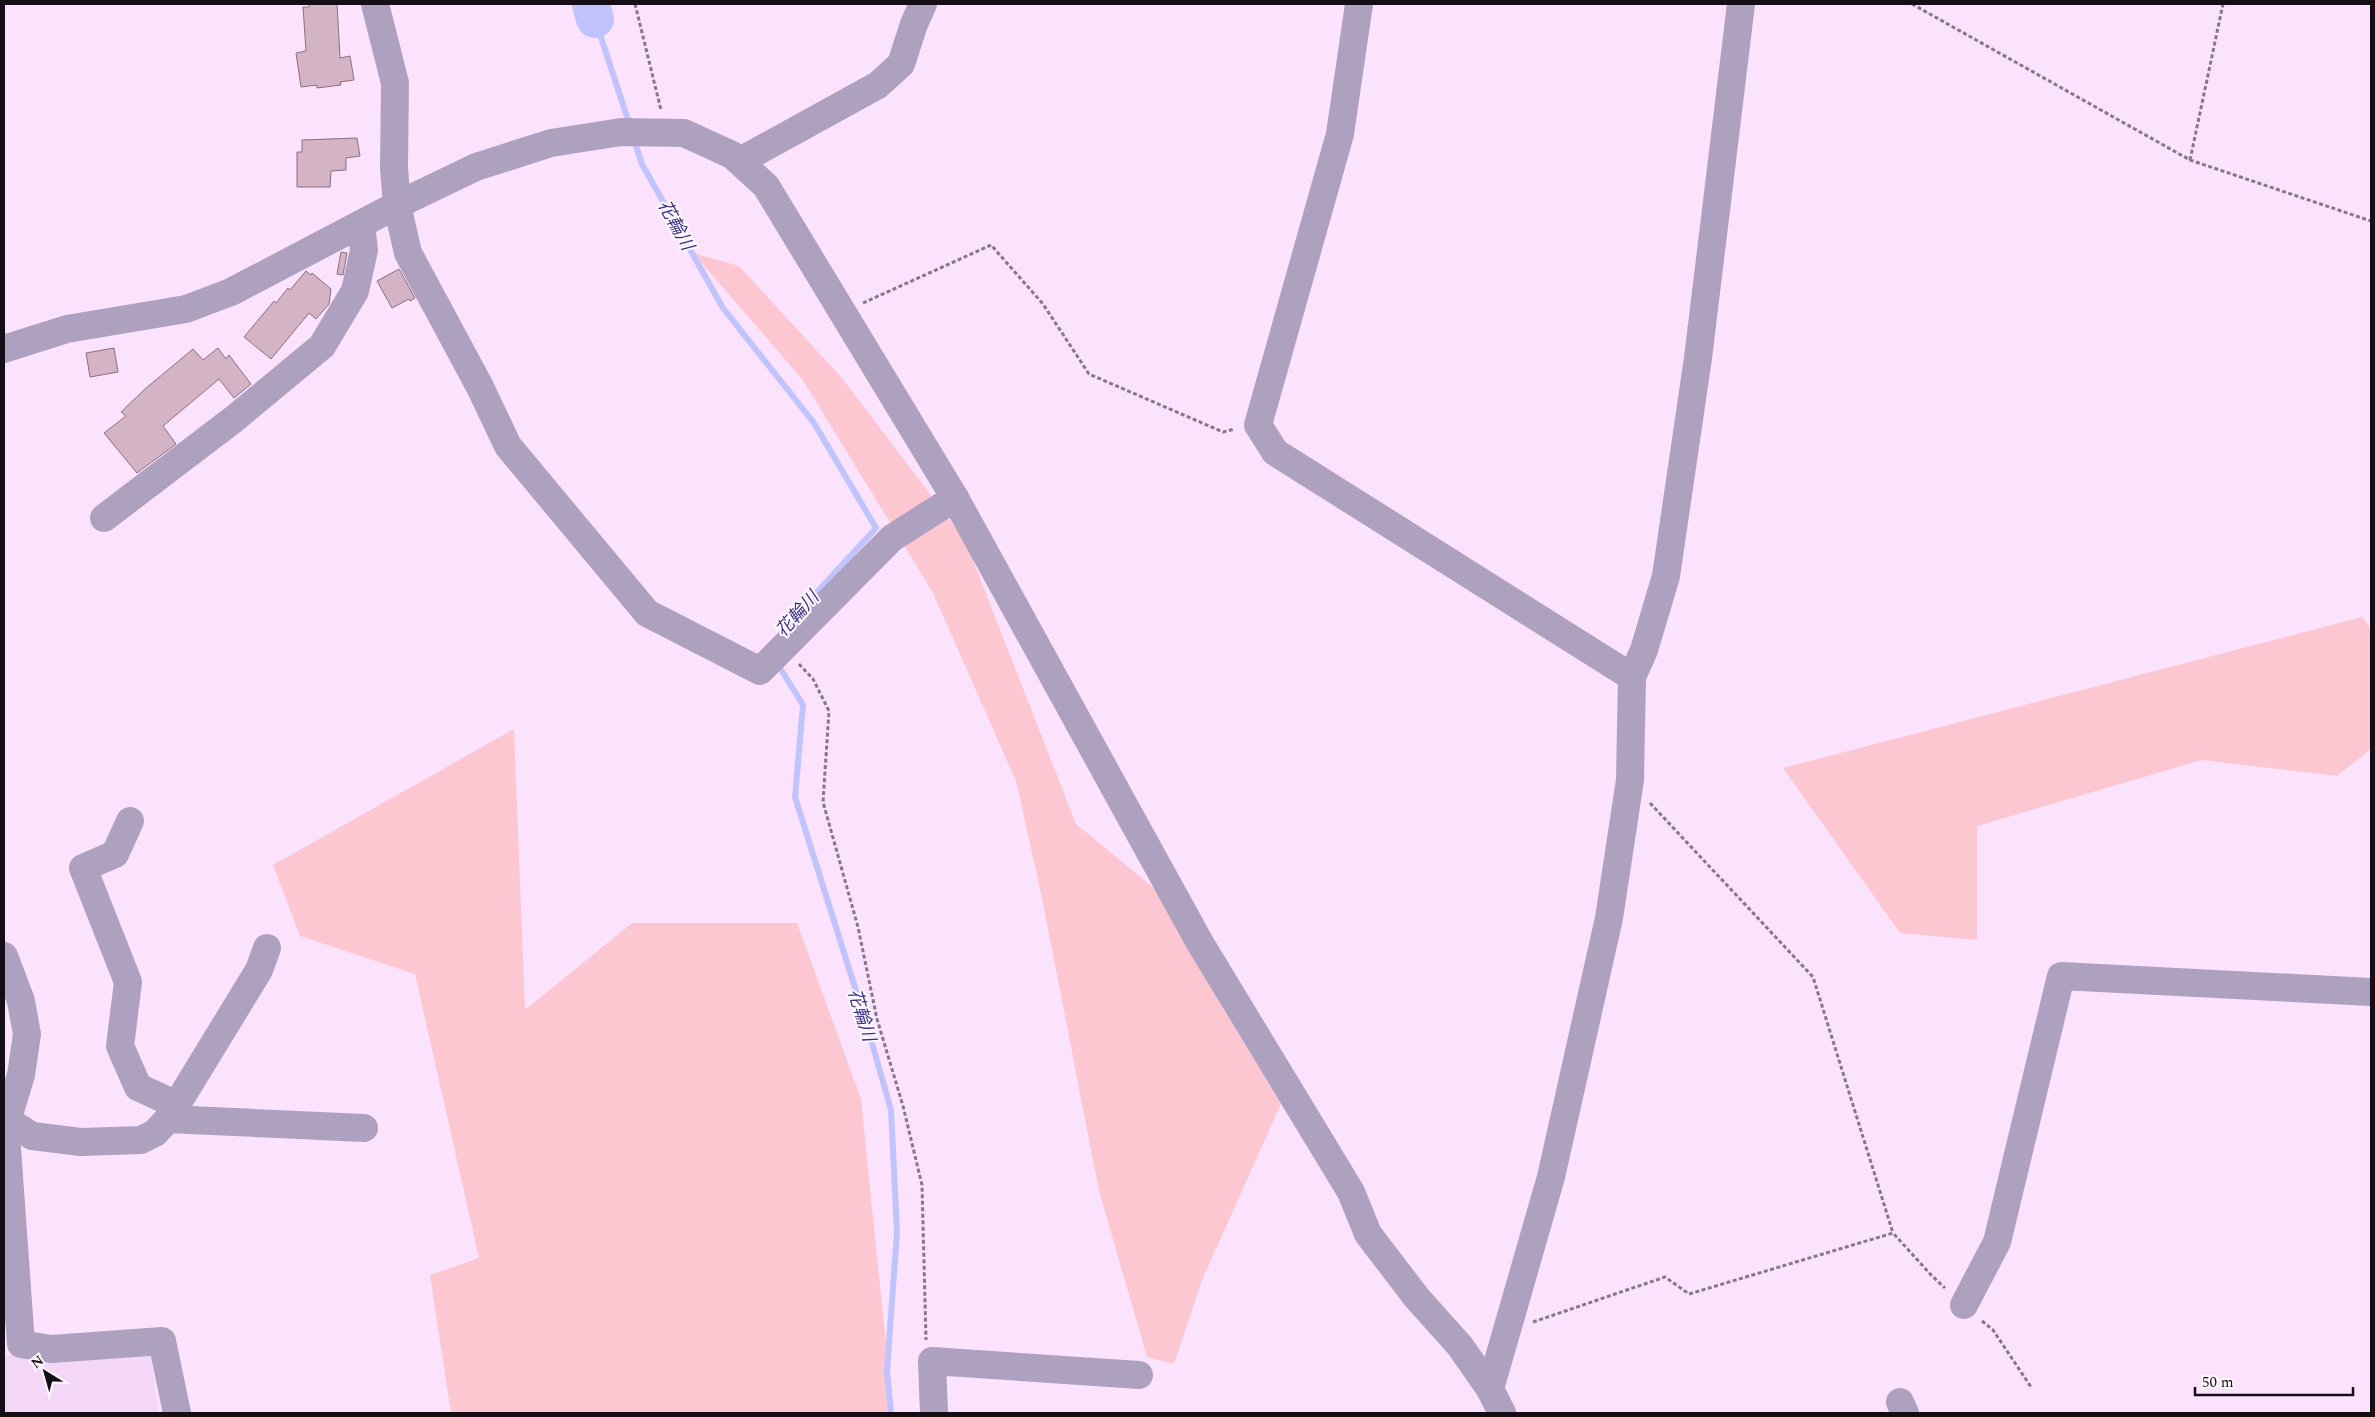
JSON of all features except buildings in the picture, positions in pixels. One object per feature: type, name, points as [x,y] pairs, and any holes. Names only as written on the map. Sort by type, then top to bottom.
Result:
[{"type":"street","points":[[375,4],[395,84],[394,168],[397,205],[408,254],[480,387],[508,446],[647,613],[760,671],[892,538],[955,498]]},
{"type":"street","points":[[740,161],[878,85],[901,64],[914,24],[923,4]]},
{"type":"street","points":[[1359,4],[1340,134],[1258,425],[1275,452],[1632,676]]},
{"type":"street","points":[[1496,1401],[1509,1330],[1552,1177],[1605,937],[1630,780],[1632,676],[1644,650],[1666,576],[1698,358],[1741,4]]},
{"type":"street","points":[[4,348],[67,329],[186,309],[230,292],[397,205],[476,167],[551,143],[621,132],[684,132],[732,155],[766,186],[955,498],[1200,943],[1351,1192],[1368,1234],[1417,1298],[1460,1346],[1496,1401]]},
{"type":"street","points":[[104,518],[234,419],[322,346],[355,291],[364,250],[361,224]]},
{"type":"street","points":[[130,821],[115,854],[83,868],[128,982],[120,1046],[138,1087],[172,1112],[364,1128]]},
{"type":"street","points":[[6,1119],[32,1136],[81,1142],[141,1140],[155,1133],[172,1112],[259,970],[267,948]]},
{"type":"street","points":[[4,956],[21,1001],[27,1034],[21,1075],[6,1119],[20,1344],[50,1348],[162,1341],[177,1413]]},
{"type":"street","points":[[1964,1305],[1997,1242],[2061,976],[2371,992]]},
{"type":"street","points":[[934,1413],[932,1361],[1139,1375]]},
{"type":"path","points":[[635,4],[666,132]]},
{"type":"path","points":[[1912,4],[2190,160],[2371,222]]},
{"type":"path","points":[[2190,160],[2223,4]]},
{"type":"path","points":[[842,312],[992,245],[1043,304],[1089,374],[1223,432],[1258,425]]},
{"type":"path","points":[[784,647],[813,678],[829,710],[823,802],[858,927],[877,1019],[903,1106],[922,1185],[925,1335],[932,1361]]},
{"type":"path","points":[[1630,780],[1813,977],[1893,1232],[1932,1276],[1993,1330],[2031,1386]]},
{"type":"path","points":[[1509,1330],[1665,1277],[1689,1294],[1893,1232]]},
{"type":"shaded area","points":[[693,253],[739,266],[842,378],[965,540],[1076,824],[1160,893],[1219,1002],[1281,1104],[1202,1280],[1174,1364],[1147,1357],[1099,1191],[1042,898],[1016,781],[932,591],[802,379]]},
{"type":"shaded area","points":[[2362,617],[2371,629],[2371,749],[2337,776],[2202,760],[1977,826],[1977,940],[1900,933],[1783,768]]},
{"type":"shaded area","points":[[514,729],[525,1010],[632,923],[797,923],[861,1099],[893,1413],[451,1413],[430,1275],[479,1258],[415,974],[300,936],[273,865]]},
{"type":"shaded area","points":[[4,1355],[151,1356],[158,1413],[4,1413]]},
{"type":"waterway","name":"花輪川","points":[[591,4],[595,19]]},
{"type":"waterway","name":"花輪川","points":[[595,19],[630,126]]},
{"type":"waterway","name":"花輪川","points":[[634,140],[642,164],[723,308],[814,423],[876,528],[794,617]]},
{"type":"waterway","name":"花輪川","points":[[777,663],[803,705],[795,797],[868,1029],[891,1110],[897,1232],[887,1371],[891,1413]]}]
